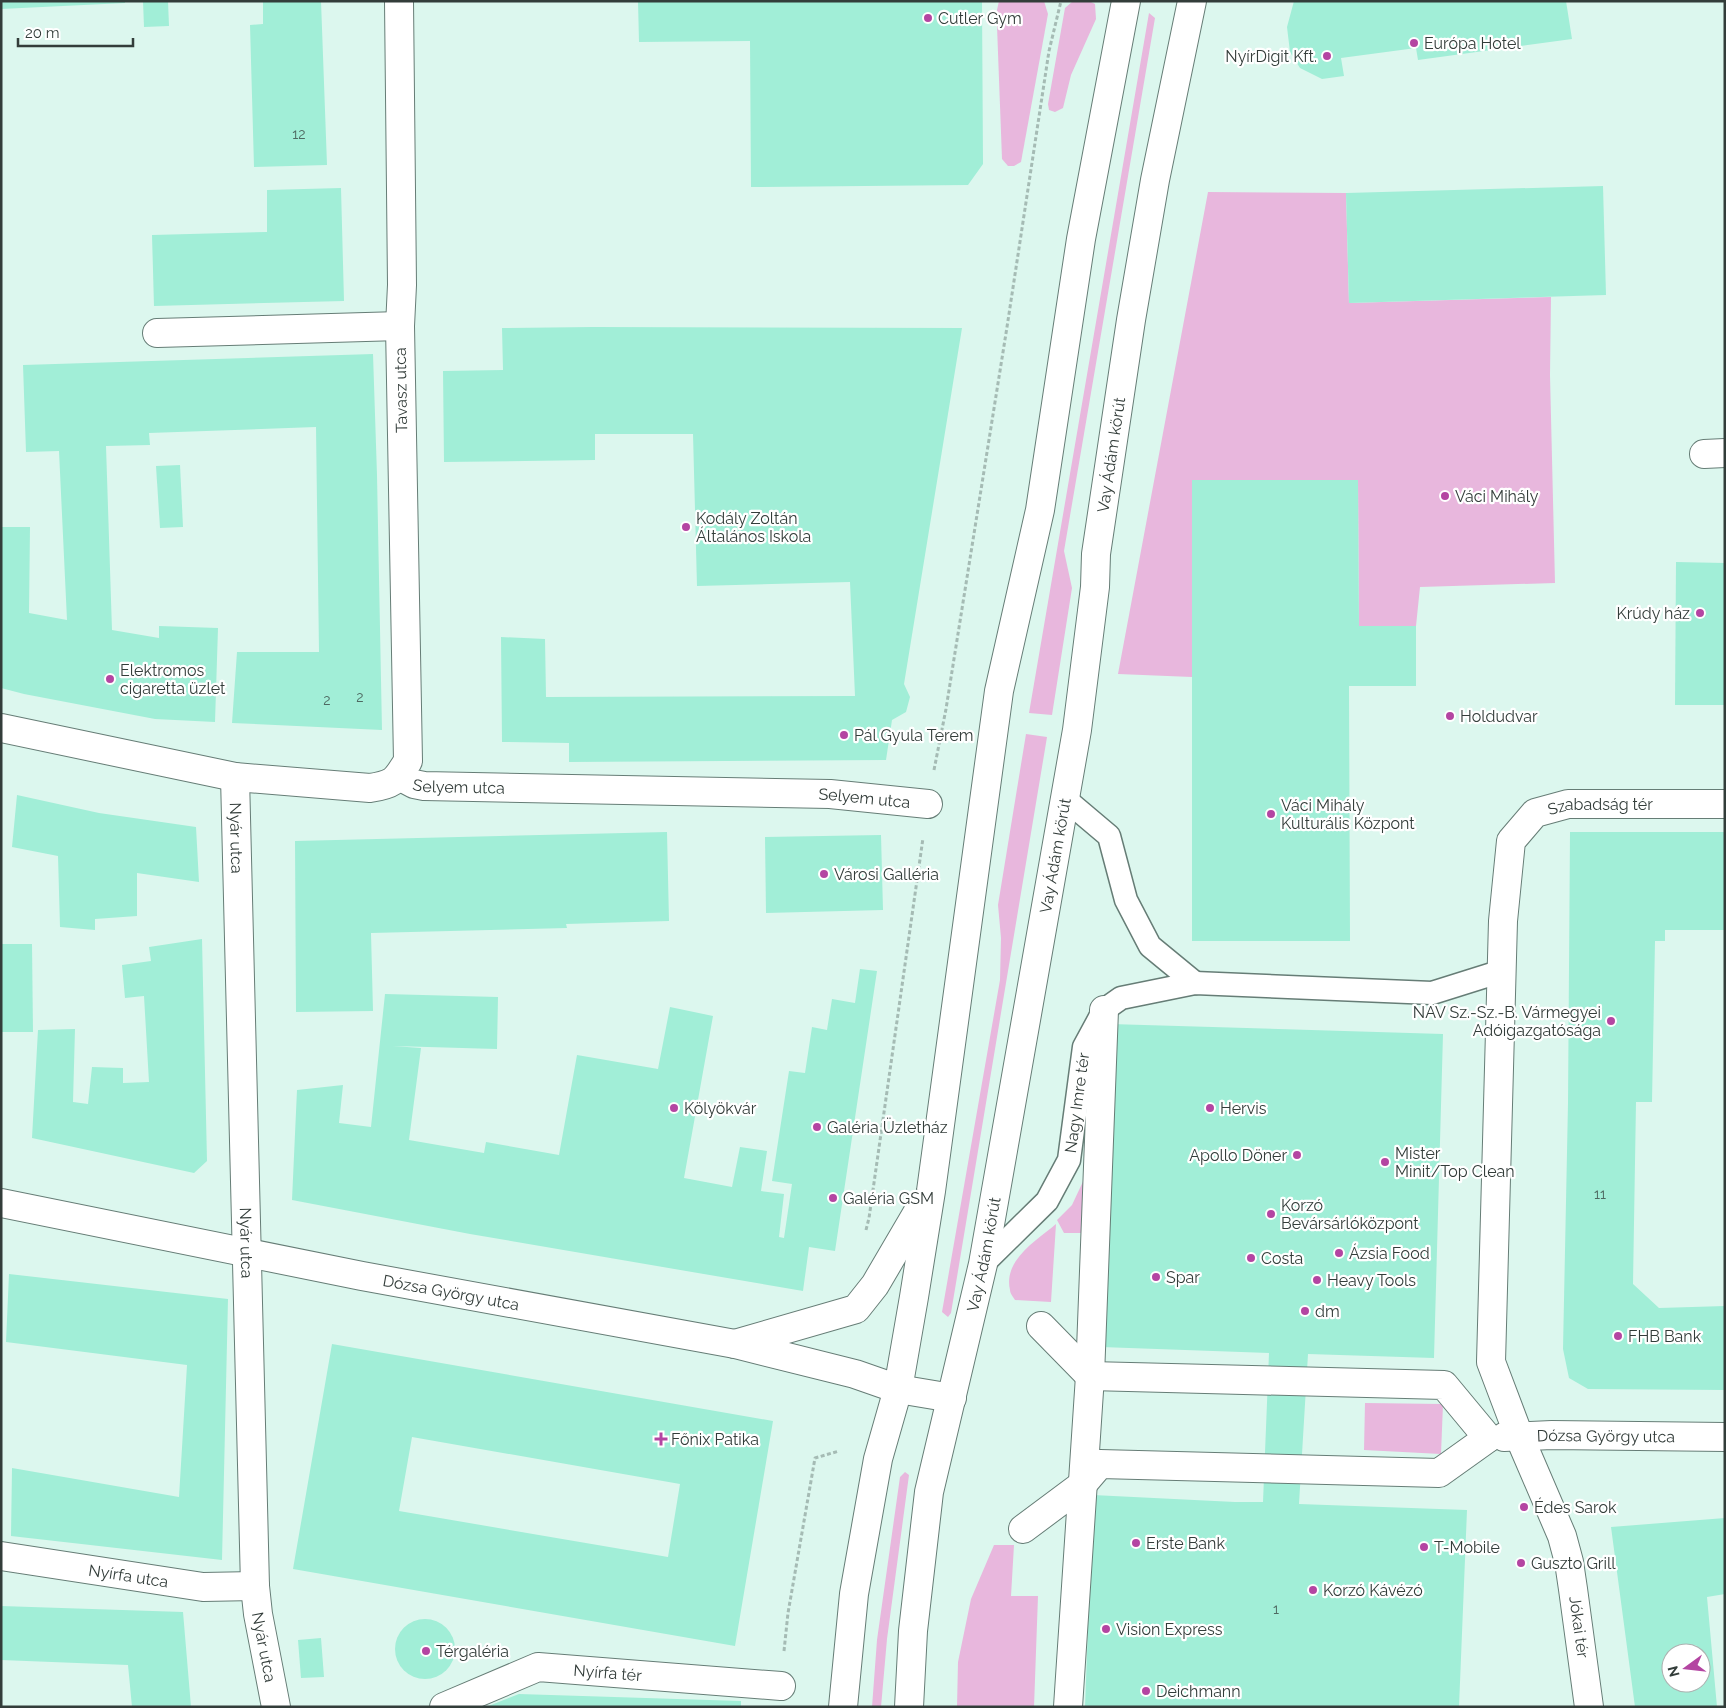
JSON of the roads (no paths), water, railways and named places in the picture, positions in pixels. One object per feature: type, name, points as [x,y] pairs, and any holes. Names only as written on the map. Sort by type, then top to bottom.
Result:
[{"type":"street","name":"Tavasz utca","points":[[399,1],[402,285],[400,326],[408,760],[399,776]]},
{"type":"street","points":[[843,1707],[854,1594],[878,1460],[898,1389],[909,1332],[931,1191],[999,691],[1040,510],[1081,239],[1126,1]]},
{"type":"street","name":"Vay Ádám körút","points":[[910,1707],[913,1631],[929,1492],[983,1264],[1076,730],[1095,587],[1096,554],[1131,320],[1155,180],[1192,1]]},
{"type":"street","points":[[157,333],[400,326]]},
{"type":"street","name":"Selyem utca","points":[[1,728],[235,777],[370,788],[389,785],[399,776],[414,784],[424,786],[830,794],[928,804]]},
{"type":"street","name":"Nyár utca","points":[[235,777],[256,1586],[258,1614],[276,1707]]},
{"type":"street","name":"Szabadság tér","points":[[1502,971],[1503,921],[1511,841],[1535,813],[1568,804],[1725,804]]},
{"type":"street","name":"Jókai tér","points":[[1502,971],[1491,1362],[1519,1436],[1562,1536],[1569,1562],[1589,1707]]},
{"type":"street","points":[[1068,1707],[1090,1376],[1104,1010]]},
{"type":"street","points":[[735,1344],[856,1309],[874,1285],[931,1191]]},
{"type":"street","name":"Dózsa György utca","points":[[1,1203],[382,1280],[735,1344],[855,1374],[898,1389],[952,1398]]},
{"type":"street","points":[[1023,1529],[1082,1485],[1100,1464],[1439,1473],[1488,1438],[1444,1386],[1090,1376],[1041,1326]]},
{"type":"street","name":"Dózsa György utca","points":[[1488,1438],[1552,1435],[1725,1437]]},
{"type":"street","name":"Nyírfa utca","points":[[1,1556],[203,1587],[256,1586]]},
{"type":"street","name":"Nyírfa tér","points":[[444,1707],[538,1667],[781,1686]]},
{"type":"lane","points":[[1064,798],[1110,836],[1126,900],[1150,946],[1195,983]]},
{"type":"lane","points":[[1104,1010],[1121,998],[1195,983],[1432,993],[1502,971]]},
{"type":"lane","name":"Nagy Imre tér","points":[[983,1264],[1047,1201],[1069,1160],[1084,1047],[1104,1010]]},
{"type":"place","name":"Cutler Gym","points":[[928,18]]},
{"type":"place","name":"Európa Hotel","points":[[1414,43]]},
{"type":"place","name":"NyírDigit Kft.","points":[[1327,56]]},
{"type":"place","name":"Váci Mihály","points":[[1445,496]]},
{"type":"place","name":"Kodály Zoltán Általános Iskola","points":[[686,527]]},
{"type":"place","name":"Krúdy ház","points":[[1700,613]]},
{"type":"place","name":"Elektromos cigaretta üzlet","points":[[110,679]]},
{"type":"place","name":"Holdudvar","points":[[1450,716]]},
{"type":"place","name":"Pál Gyula Terem","points":[[844,735]]},
{"type":"place","name":"Váci Mihály Kulturális Központ","points":[[1271,814]]},
{"type":"place","name":"Városi Galléria","points":[[824,874]]},
{"type":"place","name":"NAV Sz.-Sz.-B. Vármegyei Adóigazgatósága","points":[[1611,1021]]},
{"type":"place","name":"Kölyökvár","points":[[674,1108]]},
{"type":"place","name":"Hervis","points":[[1210,1108]]},
{"type":"place","name":"Galéria Üzletház","points":[[817,1127]]},
{"type":"place","name":"Apollo Döner","points":[[1297,1155]]},
{"type":"place","name":"Mister Minit/Top Clean","points":[[1385,1162]]},
{"type":"place","name":"Galéria GSM","points":[[833,1198]]},
{"type":"place","name":"Korzó Bevársárlóközpont","points":[[1271,1214]]},
{"type":"place","name":"Ázsia Food","points":[[1339,1253]]},
{"type":"place","name":"Costa","points":[[1251,1258]]},
{"type":"place","name":"Spar","points":[[1156,1277]]},
{"type":"place","name":"Heavy Tools","points":[[1317,1280]]},
{"type":"place","name":"dm","points":[[1305,1311]]},
{"type":"place","name":"FHB Bank","points":[[1618,1336]]},
{"type":"place","name":"Főnix Patika","points":[[661,1439]]},
{"type":"place","name":"Édes Sarok","points":[[1524,1507]]},
{"type":"place","name":"Erste Bank","points":[[1136,1543]]},
{"type":"place","name":"T-Mobile","points":[[1424,1547]]},
{"type":"place","name":"Guszto Grill","points":[[1521,1563]]},
{"type":"place","name":"Korzó Kávézó","points":[[1313,1590]]},
{"type":"place","name":"Vision Express","points":[[1106,1629]]},
{"type":"place","name":"Térgaléria","points":[[426,1651]]},
{"type":"place","name":"Deichmann","points":[[1146,1691]]}]
